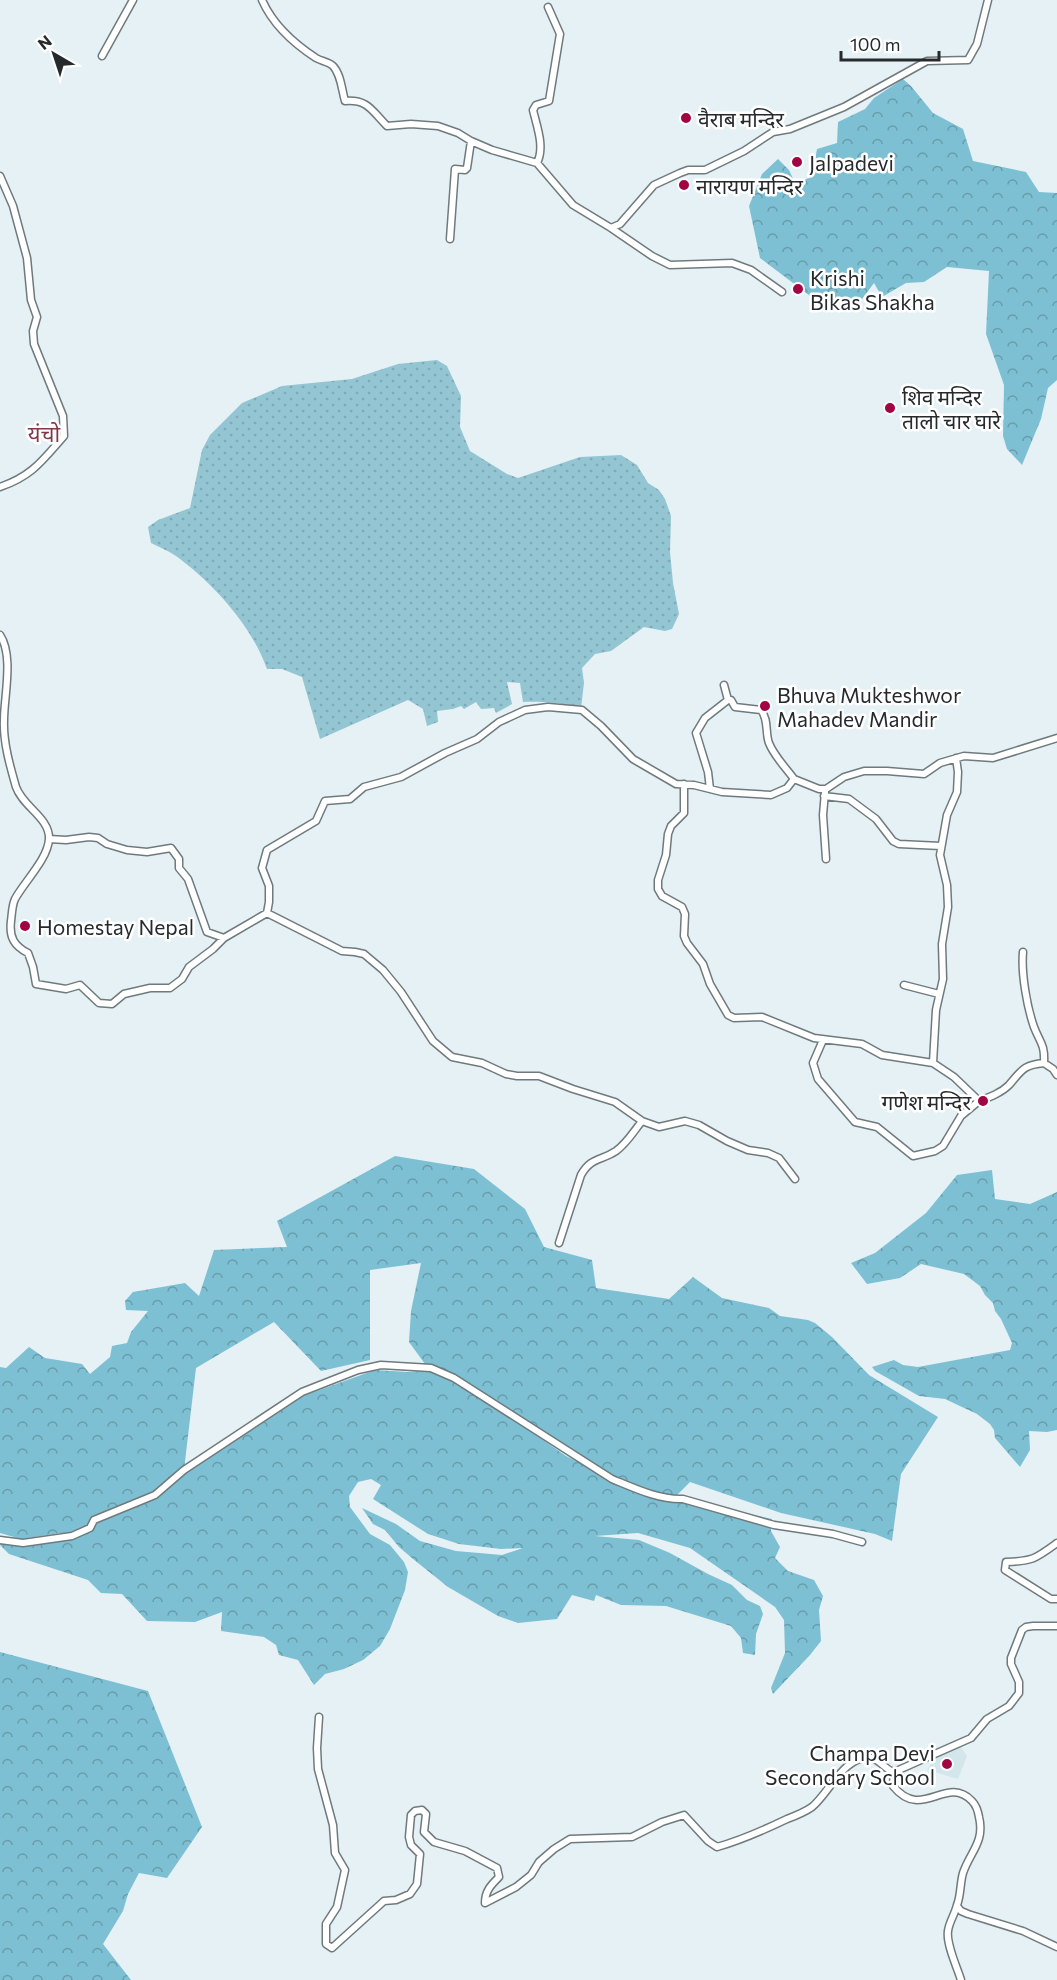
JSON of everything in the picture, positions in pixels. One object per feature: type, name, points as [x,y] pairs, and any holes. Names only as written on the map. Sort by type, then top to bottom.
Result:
[{"type":"street","points":[[102,56],[133,0]]},
{"type":"street","points":[[262,0],[269,16],[296,44],[318,60],[333,66],[340,78],[345,101],[356,100],[367,104],[387,126],[411,124],[438,126],[492,150],[537,163],[573,205],[670,265],[732,263],[751,270],[782,292]]},
{"type":"street","points":[[611,228],[620,224],[654,185],[688,170],[705,170],[744,151],[772,132],[790,129],[844,107],[927,61],[968,60],[977,44],[988,0]]},
{"type":"street","points":[[537,163],[541,155],[534,107],[549,101],[560,34],[548,7]]},
{"type":"street","points":[[450,239],[455,169],[465,170],[467,168],[471,141]]},
{"type":"street","points":[[0,176],[13,206],[27,258],[31,300],[37,317],[33,331],[34,344],[40,364],[63,416],[64,436],[33,471],[15,482],[0,487]]},
{"type":"street","points":[[0,635],[4,641],[7,671],[4,723],[10,767],[18,793],[48,827],[49,839],[42,856],[14,900],[9,932],[18,948],[28,953],[36,984],[66,989],[80,985],[99,1003],[112,1004],[124,994],[150,988],[170,988],[182,979],[189,967],[224,938],[267,912],[269,886],[262,868],[267,850],[316,821],[325,801],[350,799],[364,787],[401,777],[477,739],[499,722],[525,710],[549,708],[582,710],[633,759],[676,783],[722,792],[771,795],[787,788],[794,779]]},
{"type":"street","points":[[724,685],[728,700],[731,700],[735,707],[761,710],[764,714],[768,741],[794,779],[825,793],[849,799],[876,819],[893,841],[899,844],[941,846]]},
{"type":"street","points":[[710,789],[708,772],[696,733],[705,718],[728,700]]},
{"type":"street","points":[[826,859],[823,815],[825,793],[843,777],[864,771],[924,774],[940,763],[956,758],[964,756],[993,758],[1057,738]]},
{"type":"street","points":[[933,1064],[936,1010],[943,979],[942,944],[948,907],[947,885],[940,855],[947,815],[957,792],[956,758]]},
{"type":"street","points":[[684,784],[684,813],[668,834],[658,889],[662,896],[682,907],[685,914],[684,936],[687,943],[703,964],[704,973],[728,1014],[734,1018],[762,1017],[823,1040],[862,1044],[882,1055],[933,1064],[954,1077],[979,1101]]},
{"type":"street","points":[[49,839],[98,838],[107,844],[147,852],[171,848],[179,859],[179,868],[188,879],[207,932],[224,938]]},
{"type":"street","points":[[267,912],[342,951],[355,952],[369,957],[401,992],[433,1041],[452,1057],[482,1063],[506,1074],[539,1076],[615,1102],[642,1121],[659,1127],[685,1121],[699,1125],[727,1142],[748,1150],[768,1152],[779,1158],[795,1179]]},
{"type":"street","points":[[1023,952],[1028,1001],[1035,1028],[1045,1049],[1044,1063]]},
{"type":"street","points":[[904,985],[939,994]]},
{"type":"street","points":[[823,1040],[813,1063],[818,1079],[826,1091],[855,1122],[877,1127],[913,1156],[935,1151],[943,1146],[961,1116],[979,1101],[995,1095],[1008,1086],[1025,1067],[1044,1063],[1057,1075]]},
{"type":"street","points":[[559,1243],[586,1166],[594,1160],[615,1152],[626,1143],[642,1121]]},
{"type":"street","points":[[0,1540],[23,1544],[72,1536],[90,1528],[94,1520],[155,1495],[184,1470],[302,1392],[358,1370],[381,1365],[430,1368],[454,1378],[612,1479],[638,1489],[673,1500],[683,1499],[774,1525],[833,1534],[862,1542]]},
{"type":"street","points":[[1057,1543],[1037,1558],[1029,1561],[1006,1562],[1005,1570],[1051,1599],[1057,1599]]},
{"type":"street","points":[[319,1717],[318,1769],[333,1825],[335,1853],[345,1870],[337,1907],[326,1924],[326,1944],[332,1947],[384,1901],[396,1900],[410,1894],[417,1884],[420,1854],[411,1845],[409,1837],[411,1815],[415,1811],[422,1809],[426,1814],[424,1832],[434,1842],[465,1851],[497,1868],[499,1877],[485,1895],[485,1903],[516,1887],[531,1875],[539,1862],[570,1839],[632,1837],[662,1822],[684,1815],[708,1841],[717,1847],[747,1838],[811,1808],[832,1786],[843,1769],[855,1761],[872,1758],[879,1761],[887,1770],[894,1772],[971,1738],[987,1719],[1009,1706],[1019,1693],[1020,1682],[1011,1664],[1011,1658],[1023,1630],[1033,1626],[1057,1626]]},
{"type":"street","points":[[894,1772],[893,1786],[907,1798],[921,1801],[956,1791],[962,1793],[976,1806],[981,1826],[980,1839],[962,1875],[957,1906],[948,1930],[948,1940],[961,1980]]},
{"type":"street","points":[[957,1906],[968,1914],[1023,1931],[1057,1947]]},
{"type":"shaded area","points":[[437,360],[447,366],[461,396],[460,427],[470,451],[507,474],[518,478],[580,457],[621,455],[637,465],[648,483],[659,490],[665,499],[671,516],[670,552],[679,614],[672,629],[665,631],[644,627],[611,651],[595,654],[582,668],[584,683],[581,708],[552,703],[523,702],[520,683],[507,682],[512,704],[496,713],[494,708],[481,709],[476,702],[464,709],[461,706],[437,711],[438,722],[427,726],[423,709],[408,700],[320,739],[302,677],[282,669],[267,669],[252,637],[230,606],[190,567],[173,554],[151,543],[148,527],[158,520],[190,508],[202,450],[210,435],[242,403],[282,386],[352,379],[398,364]]},
{"type":"shaded area","name":"Champa Devi Secondary School","points":[[960,1746],[967,1756],[958,1779],[927,1770],[935,1757]]},
{"type":"green space","points":[[903,79],[933,113],[963,129],[973,161],[1026,172],[1039,192],[1057,193],[1057,380],[1048,388],[1041,419],[1022,465],[1007,449],[1003,436],[1004,385],[986,334],[989,271],[947,267],[924,282],[906,283],[882,297],[874,283],[862,299],[822,305],[760,258],[749,206],[762,174],[778,159],[789,170],[795,183],[812,177],[817,149],[837,143],[838,122],[865,109],[874,98]]},
{"type":"green space","points":[[395,1156],[474,1169],[525,1209],[544,1247],[592,1260],[596,1288],[669,1299],[693,1277],[722,1298],[769,1308],[780,1316],[815,1323],[869,1375],[938,1417],[901,1474],[892,1541],[875,1534],[781,1513],[690,1482],[677,1495],[683,1499],[772,1519],[771,1531],[780,1547],[775,1558],[788,1571],[814,1580],[823,1596],[819,1610],[821,1641],[773,1694],[771,1688],[785,1653],[784,1620],[775,1607],[690,1548],[638,1533],[595,1536],[639,1540],[670,1553],[732,1585],[747,1600],[760,1606],[763,1614],[756,1634],[755,1655],[743,1653],[741,1638],[731,1626],[666,1606],[621,1605],[596,1595],[594,1601],[572,1595],[557,1619],[518,1623],[498,1616],[448,1587],[399,1547],[385,1530],[373,1524],[362,1508],[396,1524],[420,1541],[456,1551],[502,1555],[523,1548],[501,1549],[459,1544],[428,1534],[373,1499],[381,1485],[371,1479],[358,1482],[349,1496],[350,1507],[370,1534],[390,1545],[404,1562],[408,1572],[405,1590],[390,1629],[380,1646],[363,1660],[344,1669],[325,1674],[314,1685],[298,1660],[279,1655],[276,1645],[264,1637],[221,1631],[222,1612],[195,1622],[147,1621],[122,1594],[101,1593],[88,1580],[9,1554],[0,1542],[22,1546],[74,1535],[60,1533],[21,1539],[0,1533],[0,1367],[6,1368],[29,1347],[45,1358],[82,1364],[90,1374],[110,1357],[112,1346],[127,1343],[131,1332],[148,1311],[126,1310],[125,1301],[133,1292],[185,1283],[199,1296],[214,1250],[287,1247],[277,1221]],"holes":[[[421,1263],[411,1311],[409,1342],[425,1364],[434,1370],[408,1372],[375,1370],[300,1397],[184,1470],[196,1368],[274,1322],[321,1371],[370,1360],[370,1270]],[[496,1407],[603,1474],[566,1456]]]},
{"type":"green space","points":[[992,1170],[995,1199],[1030,1204],[1057,1192],[1057,1430],[1029,1431],[1030,1450],[1020,1467],[995,1438],[990,1424],[977,1414],[945,1399],[919,1396],[875,1371],[872,1367],[894,1360],[903,1365],[918,1367],[1010,1350],[1012,1343],[1001,1319],[993,1303],[980,1286],[964,1274],[921,1264],[900,1278],[867,1284],[851,1263],[875,1253],[926,1213],[957,1175]]},
{"type":"green space","points":[[0,1652],[148,1691],[202,1827],[167,1878],[139,1873],[128,1894],[123,1911],[103,1944],[131,1980],[0,1980]]},
{"type":"place","name":"वैराब मन्दिर","points":[[686,118]]},
{"type":"place","name":"Jalpadevi","points":[[797,162]]},
{"type":"place","name":"नारायण मन्दिर","points":[[684,185]]},
{"type":"place","name":"Krishi Bikas Shakha","points":[[798,289]]},
{"type":"place","name":"शिव मन्दिर तालो चार घारे","points":[[890,408]]},
{"type":"place","name":"Bhuva Mukteshwor Mahadev Mandir","points":[[765,706]]},
{"type":"place","name":"Homestay Nepal","points":[[25,926]]},
{"type":"place","name":"गणेश मन्दिर","points":[[983,1101]]},
{"type":"place","name":"Champa Devi Secondary School","points":[[947,1764]]},
{"type":"district","name":"यंचो","points":[[44,433]]}]
